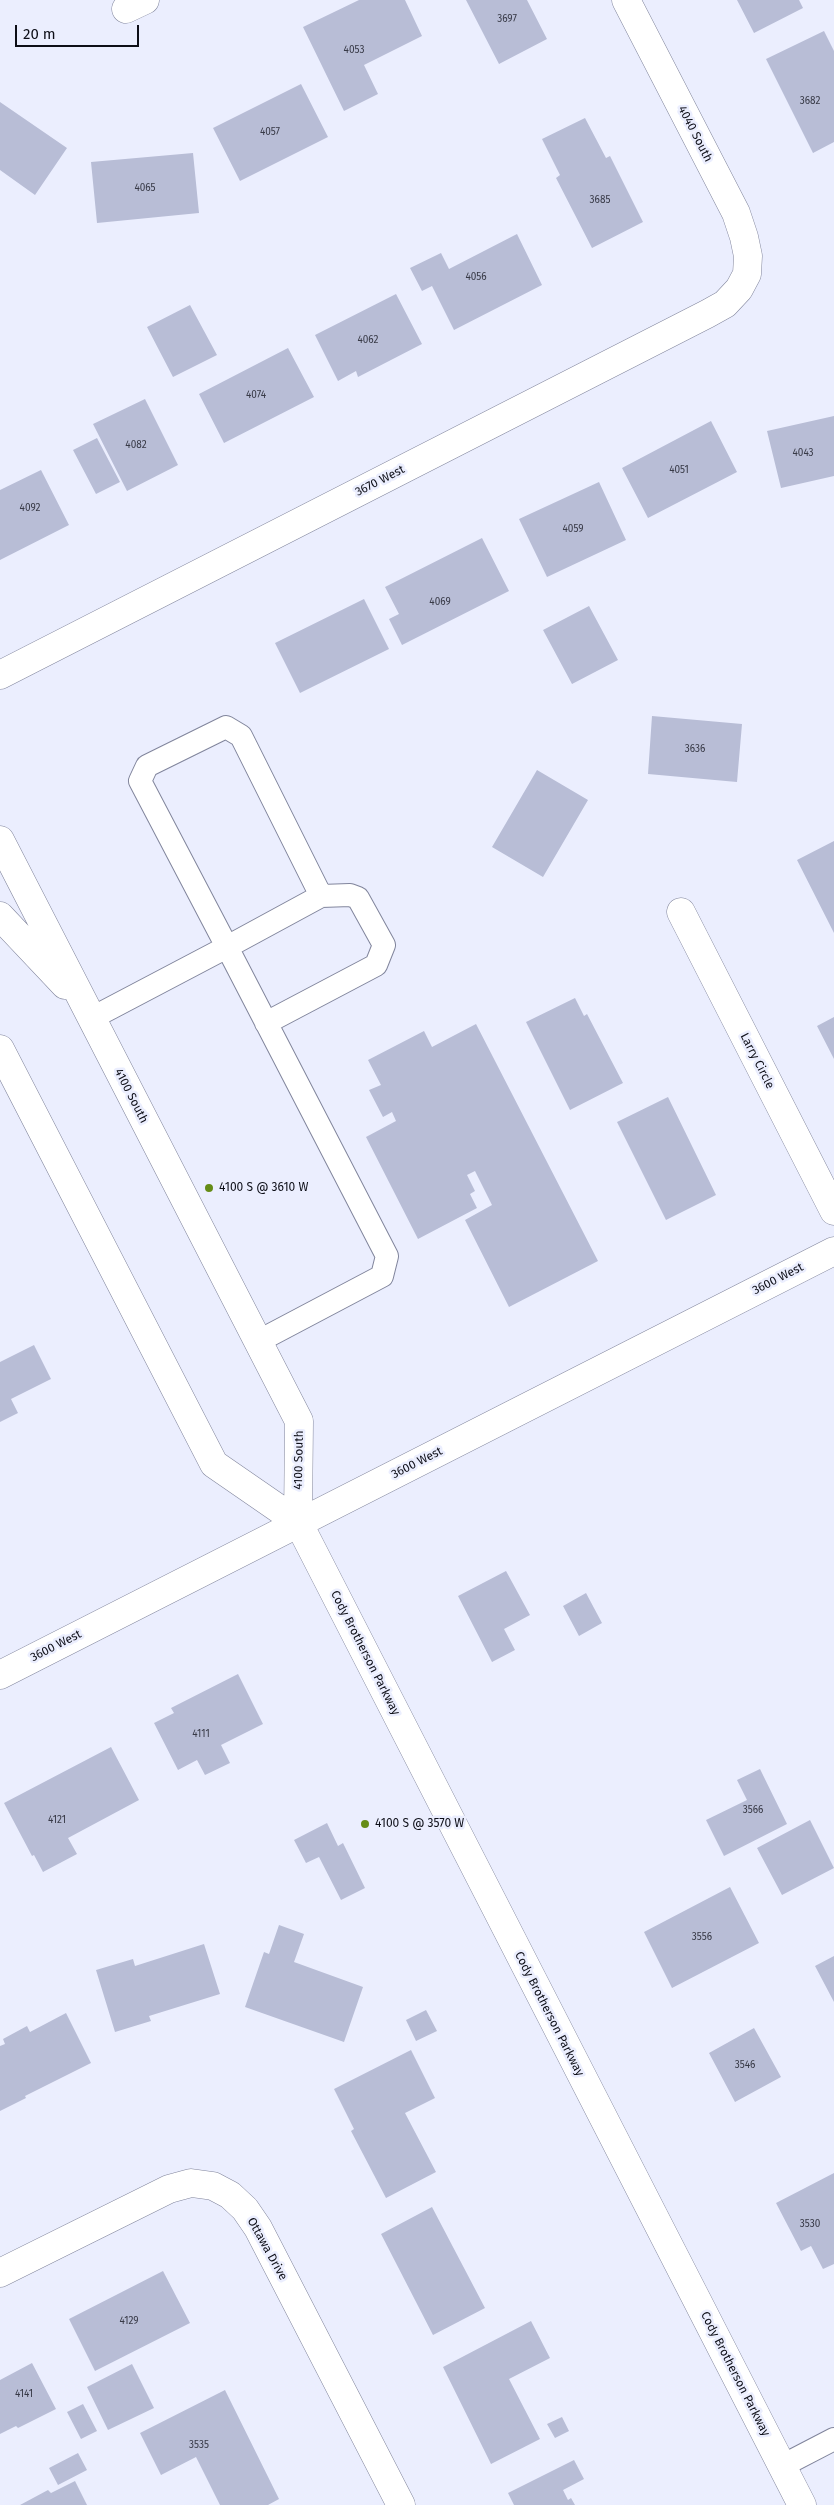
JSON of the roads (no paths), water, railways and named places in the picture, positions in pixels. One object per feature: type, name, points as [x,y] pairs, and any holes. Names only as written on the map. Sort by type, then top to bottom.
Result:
[{"type":"street","name":"4040 South","points":[[626,0],[736,213],[744,236],[747,274]]},
{"type":"street","name":"3670 West","points":[[0,675],[708,314],[725,304],[747,274]]},
{"type":"street","name":"4100 South","points":[[0,840],[300,1421],[298,1522]]},
{"type":"street","name":"Larry Circle","points":[[681,912],[834,1211]]},
{"type":"street","points":[[0,916],[89,1013]]},
{"type":"street","points":[[0,1049],[214,1464],[298,1522]]},
{"type":"street","name":"3600 West","points":[[0,1674],[834,1251]]},
{"type":"street","name":"Cody Brotherson Parkway","points":[[298,1522],[802,2505]]},
{"type":"street","name":"Ottawa Drive","points":[[0,2274],[169,2189],[191,2184],[213,2186],[230,2195],[245,2210],[258,2228],[401,2505]]},
{"type":"lane","points":[[258,1342],[382,1276],[387,1256],[140,781],[147,766],[226,728],[241,736],[321,896]]},
{"type":"lane","points":[[89,1013],[226,947],[321,896],[350,895],[358,898],[384,945],[376,965],[266,1023]]},
{"type":"lane","points":[[782,2466],[834,2439]]},
{"type":"place","name":"4100 S @ 3610 W","points":[[209,1188]]},
{"type":"place","name":"4100 S @ 3570 W","points":[[365,1824]]}]
